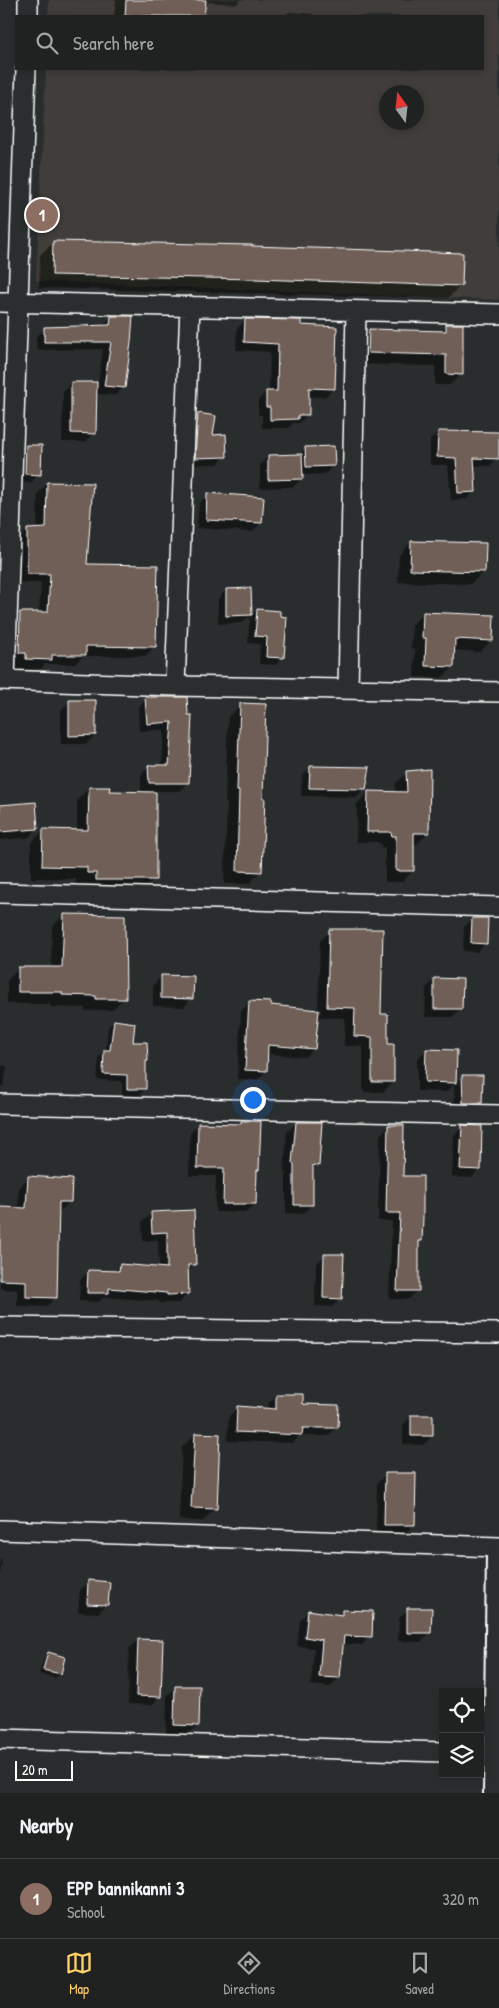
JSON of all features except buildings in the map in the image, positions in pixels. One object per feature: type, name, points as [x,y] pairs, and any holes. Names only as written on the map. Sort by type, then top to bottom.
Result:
[{"type":"street","points":[[28,0],[28,15]]},
{"type":"street","points":[[26,70],[9,302],[2,680],[175,686],[499,692]]},
{"type":"street","points":[[9,302],[499,314]]},
{"type":"street","points":[[175,686],[190,306]]},
{"type":"street","points":[[348,689],[356,311]]},
{"type":"street","points":[[0,893],[499,907]]},
{"type":"street","points":[[0,1104],[499,1115]]},
{"type":"street","points":[[0,1327],[499,1333]]},
{"type":"street","points":[[0,1530],[499,1546]]},
{"type":"street","points":[[496,1793],[489,1754],[499,1555]]},
{"type":"street","points":[[0,1739],[439,1752]]},
{"type":"shaded area","points":[[49,0],[499,0],[499,300],[36,281],[46,70],[484,70],[484,15],[48,15]]},
{"type":"place","name":"EPP bannikanni 3","points":[[42,215]]}]
